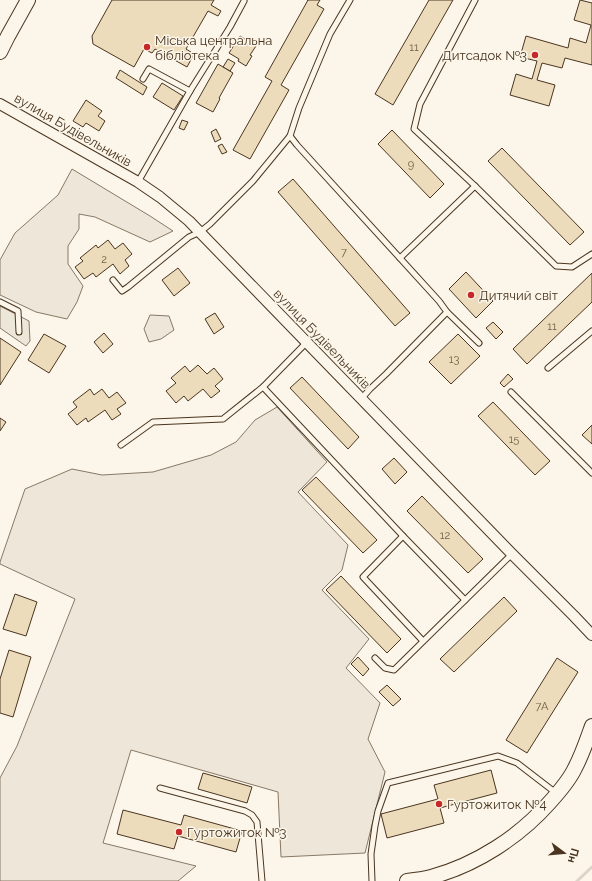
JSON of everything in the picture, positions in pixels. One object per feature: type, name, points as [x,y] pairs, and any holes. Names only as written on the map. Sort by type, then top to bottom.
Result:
[{"type":"street","points":[[0,52],[28,0]]},
{"type":"street","name":"вулиця Будівельників","points":[[0,104],[138,182],[177,211],[200,232],[306,343],[592,635]]},
{"type":"street","points":[[407,881],[430,877],[464,865],[503,844],[523,829],[541,813],[565,784],[575,769],[592,726]]},
{"type":"lane","points":[[113,280],[122,291],[189,237],[200,232],[210,224],[253,181],[290,136],[299,108],[330,34],[350,0]]},
{"type":"lane","points":[[475,0],[420,104],[414,128],[476,186],[556,266],[572,267],[592,254]]},
{"type":"lane","points":[[138,182],[244,1]]},
{"type":"lane","points":[[143,79],[149,69],[190,91]]},
{"type":"lane","points":[[290,136],[297,146],[439,301],[447,312],[479,343]]},
{"type":"lane","points":[[400,258],[476,186]]},
{"type":"lane","points":[[0,302],[18,312],[19,332]]},
{"type":"lane","points":[[361,398],[447,312]]},
{"type":"lane","points":[[548,368],[592,331]]},
{"type":"lane","points":[[121,445],[152,422],[223,420],[263,387],[306,343]]},
{"type":"lane","points":[[263,387],[465,600]]},
{"type":"lane","points":[[510,392],[592,473]]},
{"type":"lane","points":[[403,536],[363,577],[423,641]]},
{"type":"lane","points":[[375,658],[385,668],[394,670],[512,554]]},
{"type":"lane","points":[[372,881],[371,854],[375,826],[378,811],[388,783],[498,756],[517,762],[558,794]]},
{"type":"lane","points":[[160,788],[245,811],[252,815],[257,822],[262,881]]},
{"type":"shaded area","points":[[72,169],[173,231],[150,242],[95,217],[79,214],[79,229],[68,246],[68,264],[83,286],[77,302],[67,319],[36,312],[0,295],[0,260],[15,233],[58,195]]},
{"type":"shaded area","points":[[0,306],[29,321],[30,341],[26,346],[0,328]]},
{"type":"shaded area","points":[[150,315],[169,316],[174,330],[161,339],[149,342],[144,329]]},
{"type":"shaded area","points":[[277,407],[327,462],[298,492],[348,545],[342,570],[322,590],[369,639],[346,668],[380,703],[368,739],[385,772],[365,853],[281,857],[278,792],[131,750],[103,843],[196,866],[178,881],[0,881],[0,778],[17,746],[75,599],[0,564],[25,489],[72,469],[102,475],[153,472],[211,455],[236,442],[255,420]]},
{"type":"building","points":[[112,0],[214,0],[211,5],[221,11],[218,16],[208,11],[186,49],[194,54],[187,67],[155,49],[152,53],[144,49],[134,67],[93,44],[92,36]]},
{"type":"building","points":[[308,0],[320,0],[317,5],[324,9],[281,85],[289,90],[250,159],[233,150],[272,81],[265,77]]},
{"type":"building","points":[[429,0],[453,0],[393,105],[375,94]]},
{"type":"building","points":[[580,0],[592,3],[592,65],[565,58],[562,68],[542,63],[537,80],[555,85],[549,106],[510,95],[516,74],[532,79],[537,61],[520,57],[526,36],[568,48],[570,38],[586,43],[591,25],[574,20]]},
{"type":"building","points":[[240,36],[256,46],[250,55],[252,56],[246,66],[238,61],[239,59],[229,53]]},
{"type":"building","points":[[228,59],[235,63],[230,71],[223,67]]},
{"type":"building","points":[[218,64],[233,73],[213,112],[196,103]]},
{"type":"building","points":[[120,70],[147,87],[143,95],[116,78]]},
{"type":"building","points":[[162,83],[183,96],[174,110],[153,97]]},
{"type":"building","points":[[86,100],[102,111],[98,116],[105,121],[99,131],[86,123],[83,127],[73,121]]},
{"type":"building","points":[[182,120],[188,122],[184,130],[179,128]]},
{"type":"building","points":[[216,129],[221,139],[215,142],[211,132]]},
{"type":"building","points":[[392,130],[444,184],[430,198],[378,144]]},
{"type":"building","points":[[222,144],[227,152],[222,154],[218,146]]},
{"type":"building","points":[[502,148],[584,232],[570,245],[488,161]]},
{"type":"building","points":[[293,179],[410,313],[395,326],[278,192]]},
{"type":"building","points":[[108,240],[115,249],[123,243],[132,254],[125,260],[129,266],[120,274],[113,264],[96,277],[93,273],[84,279],[75,267],[83,261],[80,258],[96,245],[98,248]]},
{"type":"building","points":[[178,268],[190,283],[174,296],[162,280]]},
{"type":"building","name":"Дитячий світ","points":[[466,272],[493,301],[476,318],[449,289]]},
{"type":"building","points":[[592,273],[592,302],[527,364],[513,349]]},
{"type":"building","points":[[215,313],[224,327],[214,334],[205,319]]},
{"type":"building","points":[[493,322],[503,332],[496,339],[486,328]]},
{"type":"building","points":[[104,333],[113,344],[103,353],[94,342]]},
{"type":"building","points":[[44,334],[66,346],[49,373],[28,360]]},
{"type":"building","points":[[458,334],[480,356],[451,384],[429,362]]},
{"type":"building","points":[[0,338],[21,352],[0,385]]},
{"type":"building","points":[[198,365],[207,374],[214,368],[223,379],[215,386],[220,391],[211,398],[203,389],[188,401],[184,396],[176,403],[166,391],[176,383],[171,378],[185,366],[190,372]]},
{"type":"building","points":[[508,374],[513,379],[504,387],[500,383]]},
{"type":"building","points":[[302,377],[359,437],[348,449],[290,388]]},
{"type":"building","points":[[90,389],[94,395],[102,389],[109,398],[117,392],[126,403],[117,409],[121,414],[112,420],[105,410],[88,422],[86,418],[77,425],[68,414],[77,407],[73,402]]},
{"type":"building","points":[[493,402],[550,461],[535,475],[478,416]]},
{"type":"building","points":[[0,418],[6,422],[0,431]]},
{"type":"building","points":[[592,425],[592,444],[582,435]]},
{"type":"building","points":[[394,458],[407,472],[395,484],[382,469]]},
{"type":"building","points":[[316,477],[377,540],[363,553],[302,490]]},
{"type":"building","points":[[422,496],[483,559],[468,573],[407,511]]},
{"type":"building","points":[[341,576],[401,639],[387,653],[326,590]]},
{"type":"building","points":[[15,594],[37,602],[26,636],[3,629]]},
{"type":"building","points":[[504,597],[517,611],[454,672],[440,659]]},
{"type":"building","points":[[9,650],[31,657],[13,717],[0,713],[0,679]]},
{"type":"building","points":[[358,657],[369,669],[363,676],[351,664]]},
{"type":"building","points":[[557,658],[578,672],[527,753],[506,740]]},
{"type":"building","points":[[387,685],[401,699],[393,706],[379,692]]},
{"type":"building","name":"Гуртожиток №4","points":[[491,770],[497,793],[440,808],[444,823],[387,838],[381,814],[438,799],[434,785]]},
{"type":"building","points":[[203,773],[252,787],[247,803],[198,789]]},
{"type":"building","name":"Гуртожиток №3","points":[[123,810],[181,825],[184,815],[242,831],[236,852],[178,836],[174,849],[117,834]]},
{"type":"waterway","points":[[577,881],[592,867]]},
{"type":"place","name":"Міська центральна бібліотека","points":[[147,47]]},
{"type":"place","name":"Дитсадок №3","points":[[535,55]]},
{"type":"place","name":"Дитячий світ","points":[[471,295]]},
{"type":"place","name":"Гуртожиток №4","points":[[439,804]]},
{"type":"place","name":"Гуртожиток №3","points":[[179,832]]}]
